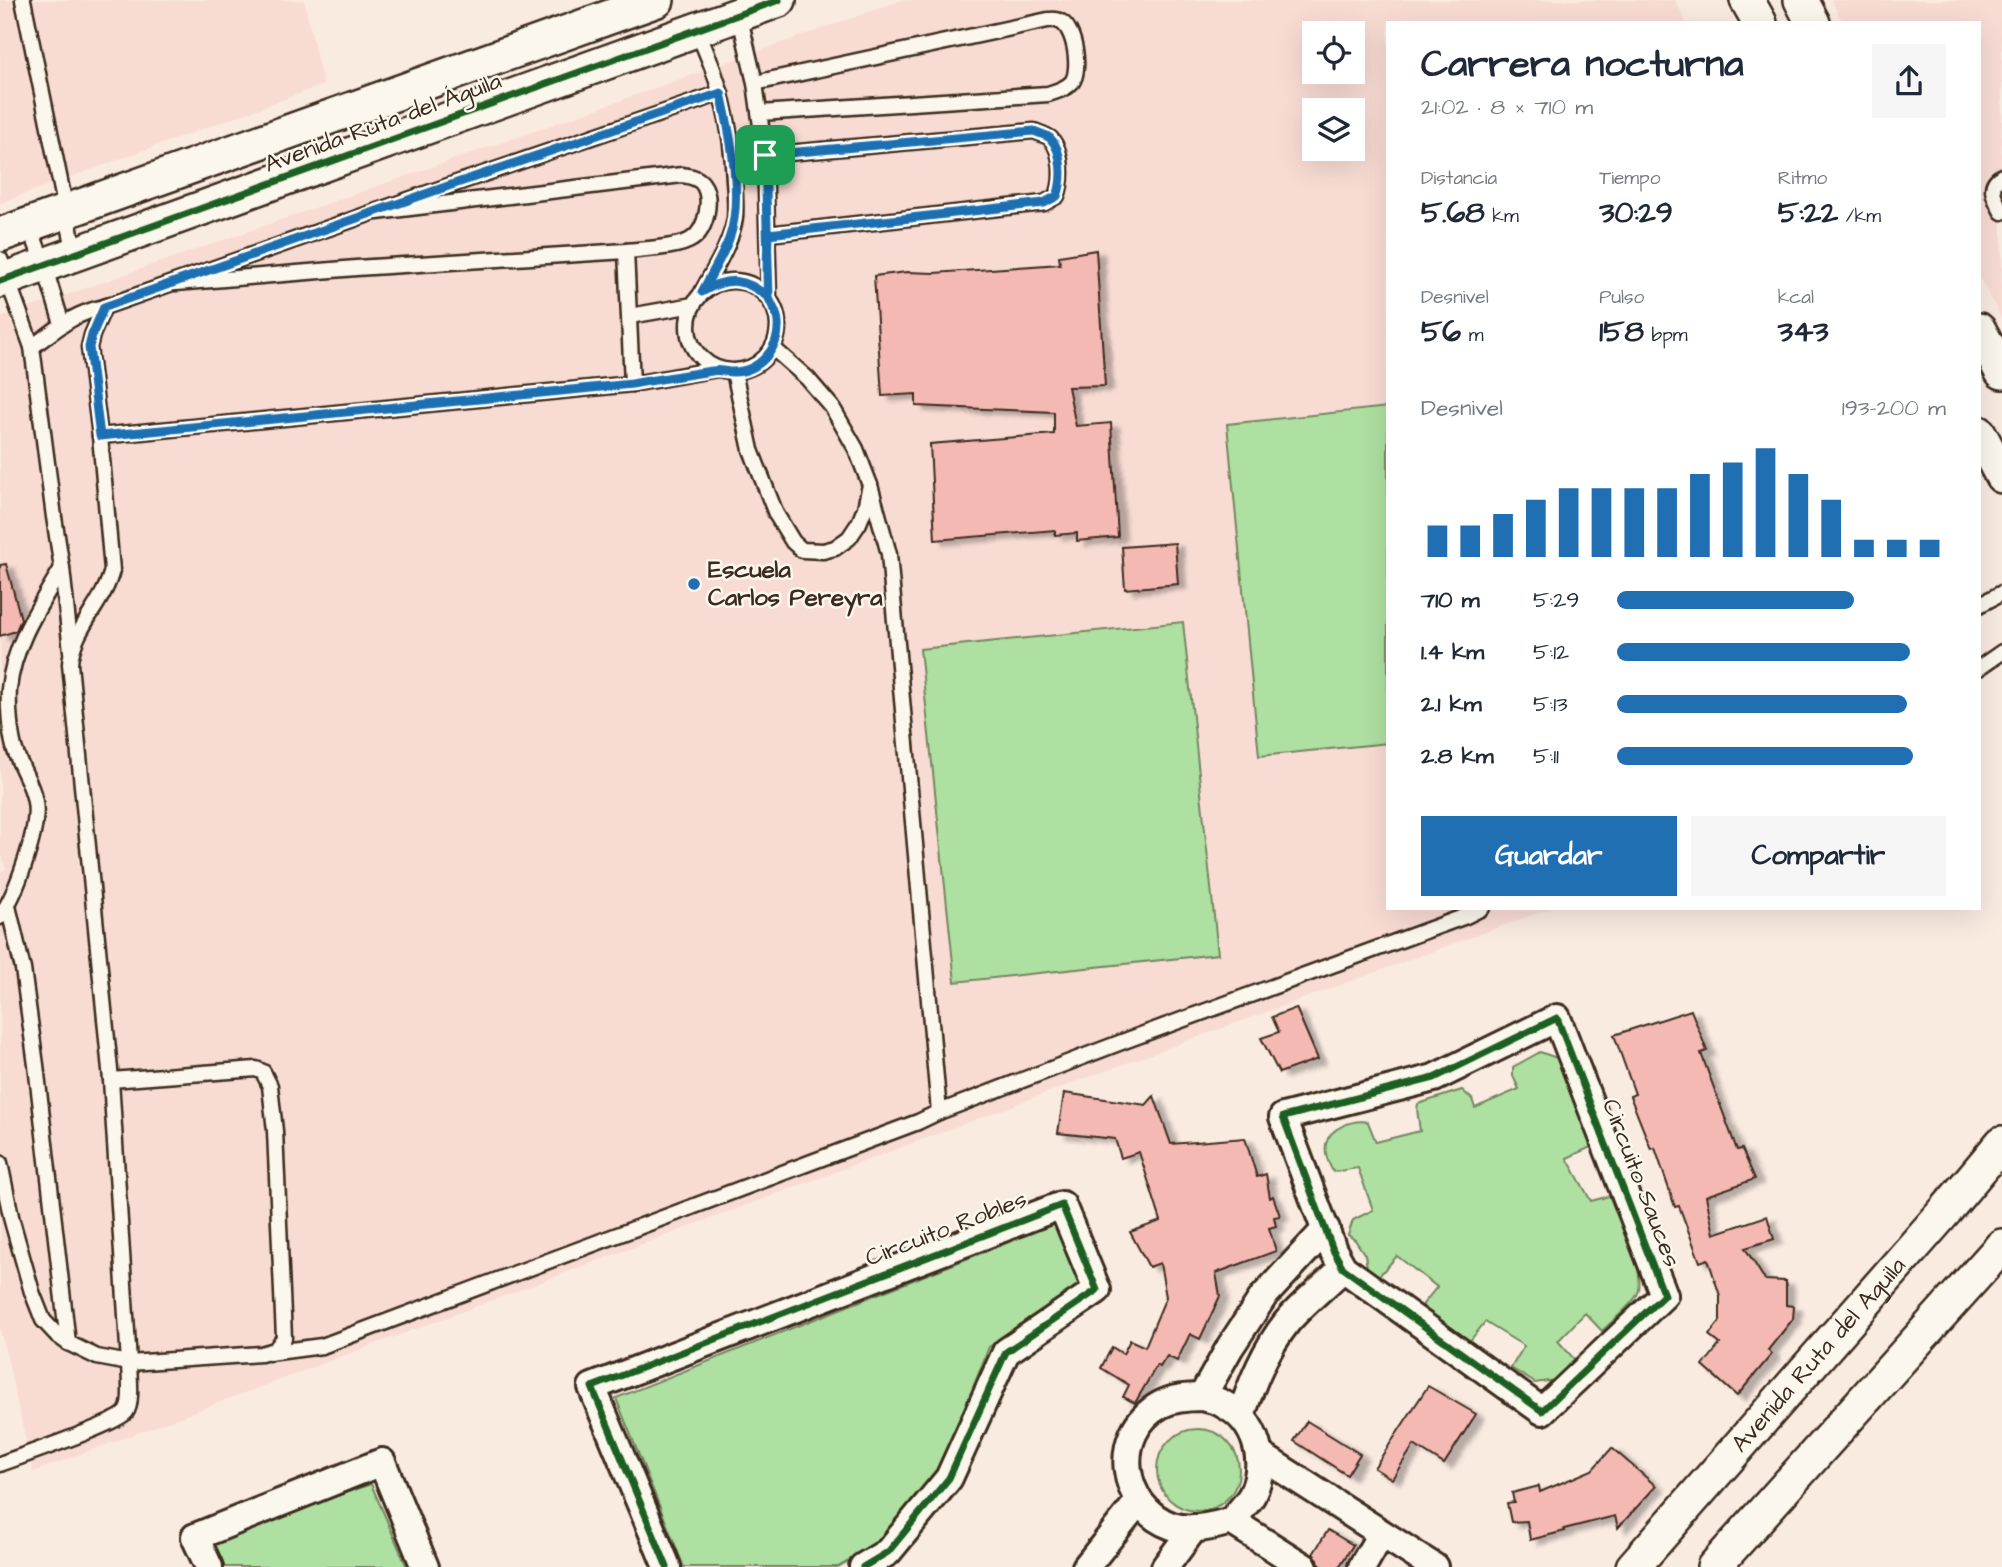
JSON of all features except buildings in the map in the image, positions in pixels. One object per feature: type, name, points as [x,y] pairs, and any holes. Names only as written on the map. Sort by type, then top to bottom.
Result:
[{"type":"street","name":"Avenida Ruta del Águila","points":[[14,230],[657,0]]},
{"type":"street","name":"Avenida Ruta del Águila","points":[[2,273],[44,265],[503,100],[696,30],[736,7],[779,0]]},
{"type":"street","points":[[1748,0],[1759,21]]},
{"type":"street","points":[[1801,0],[1812,21]]},
{"type":"street","points":[[488,61],[503,100]]},
{"type":"street","points":[[1981,334],[2002,372]]},
{"type":"street","name":"Circuito Sauces","points":[[1557,1018],[1664,1295],[1542,1411],[1343,1268],[1283,1117],[1434,1078],[1557,1018]]},
{"type":"street","name":"Avenida Ruta del Aguila","points":[[1633,1567],[2002,1143]]},
{"type":"street","name":"Circuito Robles","points":[[667,1567],[592,1387],[1062,1205],[1097,1290],[1006,1352],[949,1478],[894,1559],[863,1567]]},
{"type":"street","points":[[1202,1397],[1230,1347],[1263,1297],[1326,1229]]},
{"type":"street","points":[[1714,1567],[2002,1246]]},
{"type":"street","points":[[1241,1416],[1253,1379],[1288,1321],[1343,1268]]},
{"type":"street","points":[[1263,1297],[1288,1321]]},
{"type":"street","points":[[1202,1397],[1223,1403],[1241,1416],[1253,1434],[1260,1455],[1258,1476],[1251,1497],[1231,1521],[1194,1528],[1174,1527],[1154,1517],[1138,1502],[1129,1482],[1126,1460],[1131,1438],[1142,1420],[1159,1405],[1180,1398],[1202,1397]]},
{"type":"street","points":[[1260,1455],[1434,1567]]},
{"type":"street","points":[[208,1567],[195,1537],[382,1462],[425,1567]]},
{"type":"street","points":[[1086,1567],[1138,1502]]},
{"type":"street","points":[[1231,1521],[1304,1567]]},
{"type":"street","points":[[1165,1567],[1194,1528]]},
{"type":"street","points":[[1362,1567],[1381,1534]]},
{"type":"lane","points":[[23,0],[75,254]]},
{"type":"lane","points":[[736,7],[755,83],[765,155],[769,298]]},
{"type":"lane","points":[[755,83],[1048,20],[1066,25],[1074,41],[1075,78],[1070,85],[1048,94],[760,113]]},
{"type":"lane","points":[[696,30],[721,93],[733,164],[735,218],[729,239],[702,292],[692,304],[687,320],[688,335],[694,350],[704,362],[718,369],[734,372],[750,369],[763,361],[778,336],[776,309],[769,298],[744,282],[715,284],[702,292]]},
{"type":"lane","points":[[33,347],[62,324],[86,311],[176,283],[721,93]]},
{"type":"lane","points":[[765,155],[1034,131],[1050,138],[1057,149],[1060,166],[1060,189],[1057,196],[1044,203],[768,234]]},
{"type":"lane","points":[[176,283],[670,246],[692,240],[701,229],[707,216],[707,197],[703,184],[695,177],[682,175],[377,212]]},
{"type":"lane","points":[[2002,176],[1997,178],[1993,189],[2002,212]]},
{"type":"lane","points":[[14,230],[44,265],[62,324]]},
{"type":"lane","points":[[626,251],[632,384]]},
{"type":"lane","points":[[0,1464],[102,1426],[122,1416],[129,1406],[129,1363],[111,1080],[62,568],[33,347],[2,273]]},
{"type":"lane","points":[[630,316],[692,304]]},
{"type":"lane","points":[[71,652],[108,585],[111,570],[100,436],[89,347],[104,307]]},
{"type":"lane","points":[[773,348],[807,378],[832,407],[856,449],[870,485],[889,554],[939,1112]]},
{"type":"lane","points":[[100,436],[632,384],[718,369]]},
{"type":"lane","points":[[734,372],[751,450],[776,514],[793,542],[802,550],[823,551],[835,548],[849,538],[865,508],[870,485]]},
{"type":"lane","points":[[62,568],[32,620],[12,672],[10,706],[14,747],[30,784],[37,815],[31,842],[4,912],[23,969],[68,1343]]},
{"type":"lane","points":[[1981,604],[2002,593]]},
{"type":"lane","points":[[1981,667],[2002,653]]},
{"type":"lane","points":[[0,1163],[12,1221],[32,1292],[44,1320],[68,1343],[97,1357],[129,1363],[269,1353],[322,1346],[918,1122],[1127,1040],[1478,910]]},
{"type":"lane","points":[[111,1080],[256,1069],[267,1077],[275,1131],[284,1338],[275,1350],[269,1353]]},
{"type":"shaded area","points":[[0,0],[304,0],[323,85],[0,203]]},
{"type":"shaded area","name":"Escuela Carlos Pereyra","points":[[902,0],[1675,0],[1686,21],[1386,21],[1386,910],[1547,910],[1146,1056],[33,1472],[0,1328],[0,872],[6,869],[0,850],[0,318]]},
{"type":"shaded area","points":[[1831,0],[2002,0],[2002,320],[1981,281],[1981,21],[1842,21]]},
{"type":"green space","points":[[1386,407],[1386,743],[1259,756],[1227,424]]},
{"type":"green space","points":[[1183,622],[1218,954],[955,982],[920,649]]},
{"type":"green space","points":[[1540,1052],[1557,1058],[1564,1068],[1591,1147],[1567,1158],[1591,1201],[1613,1195],[1636,1261],[1639,1287],[1630,1304],[1602,1331],[1585,1313],[1558,1341],[1575,1360],[1556,1380],[1535,1383],[1511,1368],[1524,1346],[1485,1322],[1469,1342],[1427,1315],[1423,1304],[1437,1287],[1397,1256],[1378,1277],[1367,1267],[1365,1255],[1348,1235],[1353,1220],[1373,1210],[1358,1168],[1333,1172],[1327,1159],[1326,1144],[1337,1129],[1362,1121],[1368,1122],[1376,1142],[1420,1131],[1418,1104],[1462,1090],[1472,1099],[1475,1108],[1519,1089],[1513,1076],[1513,1067]]},
{"type":"green space","points":[[1057,1223],[1082,1282],[989,1347],[940,1471],[881,1542],[838,1567],[684,1567],[616,1398]]},
{"type":"green space","points":[[1198,1429],[1214,1432],[1227,1441],[1236,1454],[1239,1470],[1236,1486],[1227,1499],[1214,1508],[1198,1511],[1182,1508],[1169,1499],[1160,1486],[1157,1470],[1160,1454],[1169,1441],[1182,1432]]},
{"type":"green space","points":[[371,1484],[407,1567],[223,1567],[211,1541]]},
{"type":"cycle path","points":[[0,281],[779,0]]},
{"type":"cycle path","points":[[1557,1018],[1664,1295],[1542,1411],[1343,1268],[1333,1250],[1283,1117],[1434,1078],[1557,1018]]},
{"type":"cycle path","points":[[667,1567],[592,1387],[1062,1205],[1097,1290],[1006,1352],[949,1478],[888,1552],[863,1567]]},
{"type":"place","name":"Escuela Carlos Pereyra","points":[[694,584]]},
{"type":"route","points":[[765,155],[769,298],[744,282],[715,284],[702,292],[729,239],[735,218],[733,164],[721,93],[104,307],[89,347],[100,436],[632,384],[718,369],[734,372],[750,369],[763,361],[778,336],[776,309],[769,298],[768,234],[1044,203],[1057,196],[1060,189],[1057,149],[1050,138],[1034,131],[765,155]]}]
